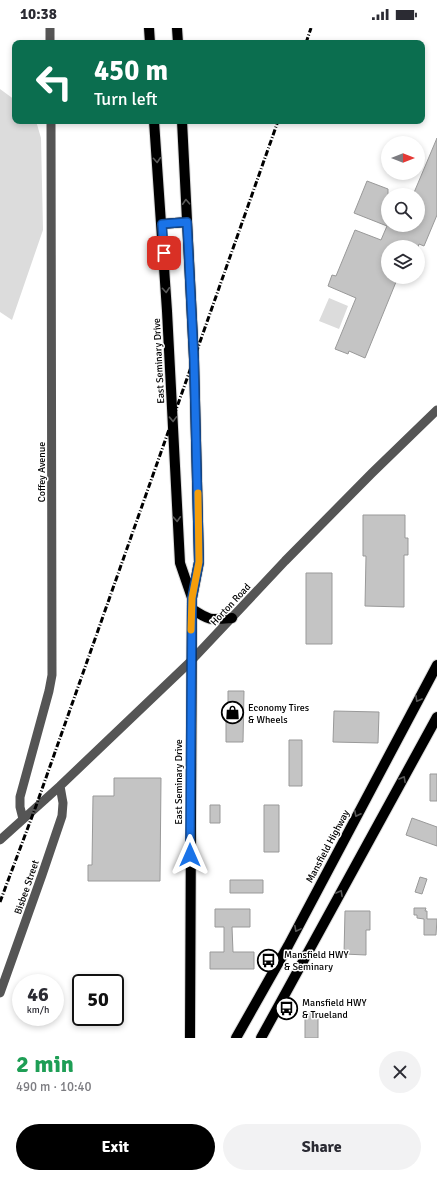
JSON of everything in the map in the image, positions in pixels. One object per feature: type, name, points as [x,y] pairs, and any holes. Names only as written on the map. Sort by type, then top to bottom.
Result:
[{"type":"main road","points":[[149,28],[150,40]]},
{"type":"main road","points":[[177,28],[178,40]]},
{"type":"main road","name":"East Seminary Drive","points":[[154,124],[168,311],[180,563],[192,598]]},
{"type":"main road","name":"East Seminary Drive","points":[[182,124],[194,359],[199,562],[192,598],[190,662],[190,1038]]},
{"type":"main road","points":[[162,224],[187,222]]},
{"type":"main road","points":[[192,609],[212,620],[232,618]]},
{"type":"main road","name":"Mansfield Highway","points":[[236,1038],[288,946],[437,665]]},
{"type":"main road","points":[[260,1038],[437,717]]},
{"type":"street","points":[[50,28],[50,40]]},
{"type":"street","name":"Coffey Avenue","points":[[23,819],[20,806],[20,797],[52,675],[51,124]]},
{"type":"street","name":"Horton Road","points":[[0,840],[60,786],[190,662],[328,517],[437,410]]},
{"type":"street","name":"Bisbee Street","points":[[0,993],[62,816],[63,803],[60,786]]},
{"type":"shaded area","points":[[0,89],[12,98],[12,124],[37,124],[41,138],[43,230],[12,320],[0,312]]},
{"type":"shaded area","points":[[329,298],[348,306],[339,329],[319,321]]},
{"type":"building","points":[[437,138],[437,215],[425,244],[425,240],[381,240],[384,232],[425,232],[425,188],[416,188],[419,180],[425,180],[425,166]]},
{"type":"building","points":[[367,181],[385,188],[381,188],[381,224],[354,213]]},
{"type":"building","points":[[355,230],[381,240],[381,284],[395,284],[365,358],[349,351],[348,354],[335,349],[356,298],[328,286],[332,275],[336,276]]},
{"type":"building","points":[[363,515],[405,515],[405,538],[408,538],[408,555],[404,555],[404,607],[365,606],[366,556],[363,556]]},
{"type":"building","points":[[306,573],[332,573],[332,644],[306,644]]},
{"type":"building","points":[[228,691],[244,691],[243,742],[226,742],[226,708],[228,708]]},
{"type":"building","points":[[334,711],[379,712],[378,743],[333,742]]},
{"type":"building","points":[[289,740],[302,740],[302,786],[289,786]]},
{"type":"building","points":[[430,774],[437,774],[437,801],[430,801]]},
{"type":"building","points":[[114,778],[161,778],[160,881],[88,881],[88,865],[92,865],[93,796],[114,796]]},
{"type":"building","points":[[210,805],[220,805],[220,823],[210,823]]},
{"type":"building","points":[[264,805],[279,805],[279,852],[264,852]]},
{"type":"building","points":[[412,818],[437,827],[437,846],[406,835]]},
{"type":"building","points":[[420,877],[427,879],[422,894],[415,892]]},
{"type":"building","points":[[230,880],[263,880],[263,893],[230,893]]},
{"type":"building","points":[[414,908],[426,908],[425,911],[427,911],[427,919],[437,919],[436,935],[424,935],[424,919],[417,918],[417,915],[414,915]]},
{"type":"building","points":[[215,909],[250,909],[250,927],[232,927],[233,952],[254,952],[254,969],[210,969],[210,952],[224,952],[224,927],[215,927]]},
{"type":"building","points":[[345,911],[370,911],[370,930],[366,930],[366,955],[344,954]]},
{"type":"building","points":[[305,1013],[318,1013],[318,1038],[305,1038]]},
{"type":"railway","points":[[307,40],[311,28]]},
{"type":"railway","points":[[0,902],[36,806],[277,124]]},
{"type":"slow traffic","points":[[191,630],[192,598],[199,562],[198,493]]},
{"type":"place","name":"Economy Tires & Wheels","points":[[233,713]]},
{"type":"place","name":"Mansfield HWY & Seminary","points":[[268,960]]},
{"type":"place","name":"Mansfield HWY & Trueland","points":[[286,1008]]},
{"type":"route","points":[[164,253],[162,224],[187,222],[194,359],[199,562],[192,598],[190,662],[190,855]]}]
